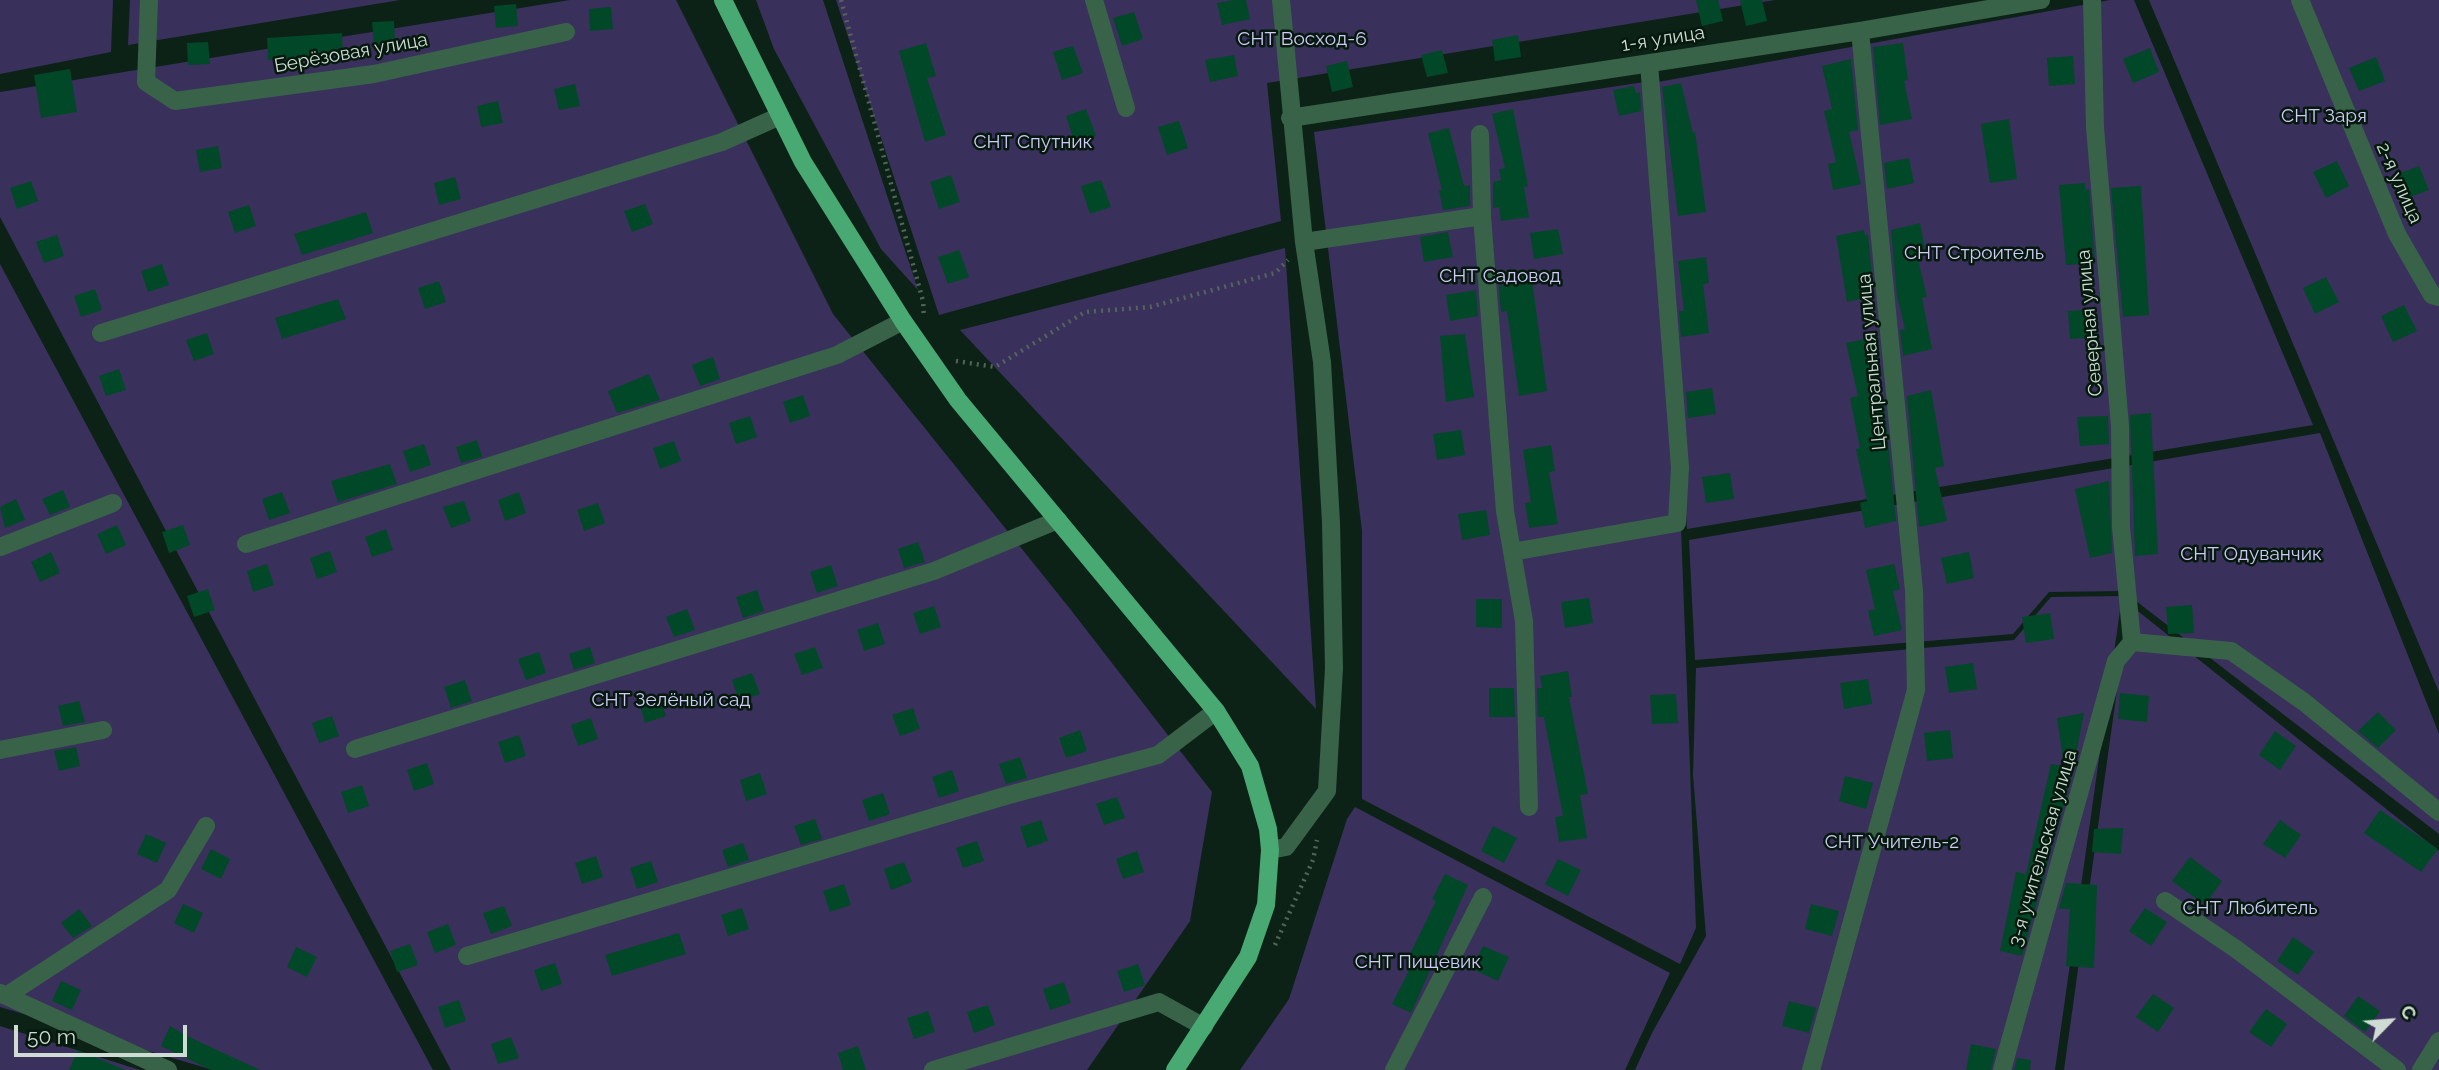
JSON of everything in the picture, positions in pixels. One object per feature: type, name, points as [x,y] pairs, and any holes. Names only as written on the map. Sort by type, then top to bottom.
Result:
[{"type":"main road","points":[[723,0],[803,162],[903,321],[958,400],[1216,711],[1241,747],[1254,776],[1264,807],[1270,850],[1266,905],[1258,931],[1235,981],[1175,1070]]},
{"type":"street","name":"Берёзовая улица","points":[[149,0],[146,82],[175,101],[374,74],[566,32]]},
{"type":"street","points":[[1094,0],[1126,108]]},
{"type":"street","points":[[1270,850],[1286,847],[1327,791],[1333,695],[1331,523],[1322,362],[1304,242],[1280,0]]},
{"type":"street","name":"1-я улица","points":[[1290,118],[1860,31],[2041,0]]},
{"type":"street","name":"Северная улица","points":[[2092,0],[2095,127],[2120,426],[2121,527],[2132,642]]},
{"type":"street","name":"2-я улица","points":[[2300,0],[2397,234],[2432,295],[2439,297]]},
{"type":"street","name":"Центральная улица","points":[[1811,1070],[1916,690],[1914,591],[1860,31]]},
{"type":"street","points":[[1512,552],[1677,523],[1680,467],[1648,63]]},
{"type":"street","points":[[101,333],[722,142],[780,116]]},
{"type":"street","points":[[1480,134],[1482,216],[1505,511],[1524,621],[1529,807]]},
{"type":"street","points":[[1304,242],[1482,216]]},
{"type":"street","points":[[246,544],[837,355],[903,321]]},
{"type":"street","points":[[0,547],[113,503]]},
{"type":"street","points":[[355,749],[934,571],[1058,520]]},
{"type":"street","points":[[2132,642],[2231,651],[2304,702],[2439,812]]},
{"type":"street","name":"3-я учительская улица","points":[[2002,1070],[2116,661],[2132,642]]},
{"type":"street","points":[[467,956],[1005,796],[1158,755],[1216,711]]},
{"type":"street","points":[[0,750],[103,730]]},
{"type":"street","points":[[3,994],[168,890],[206,826]]},
{"type":"street","points":[[1394,1070],[1483,897]]},
{"type":"street","points":[[2165,901],[2236,949],[2397,1070]]},
{"type":"street","points":[[3,994],[168,1070]]},
{"type":"street","points":[[933,1070],[1159,1002],[1204,1027]]},
{"type":"street","points":[[2421,1070],[2439,1041]]},
{"type":"path","points":[[841,0],[923,301],[925,323]]},
{"type":"path","points":[[928,357],[995,367],[1085,312],[1150,307],[1275,273],[1304,242]]},
{"type":"green space","points":[[0,0],[113,0],[111,52],[0,74]]},
{"type":"green space","points":[[130,0],[400,0],[128,45]]},
{"type":"green space","name":"СНТ Зелёный сад","points":[[570,0],[676,0],[833,314],[1067,605],[1212,792],[1190,921],[1087,1070],[451,1070],[0,217],[0,92]]},
{"type":"green space","points":[[756,0],[823,0],[918,290],[881,249],[774,49]]},
{"type":"green space","name":"СНТ Спутник","points":[[836,0],[1775,0],[1267,83],[1281,221],[939,315]]},
{"type":"green space","name":"СНТ Строитель","points":[[2110,0],[2134,0],[2313,425],[1687,529],[1658,82]]},
{"type":"green space","name":"СНТ Заря","points":[[2149,0],[2439,0],[2439,692]]},
{"type":"green space","name":"СНТ Садовод","points":[[1651,81],[1675,367],[1696,928],[1680,964],[1362,799],[1362,531],[1314,132]]},
{"type":"green space","points":[[1285,248],[1316,709],[960,330]]},
{"type":"green space","points":[[0,264],[433,1070],[213,1070],[0,1007]]},
{"type":"green space","name":"СНТ Одуванчик","points":[[2320,433],[2439,734],[2439,834],[2123,591],[2049,592],[2013,634],[1695,660],[1689,540]]},
{"type":"green space","name":"СНТ Учитель-2","points":[[2122,596],[2055,1070],[1635,1070],[1652,1033],[1706,936],[1693,775],[1696,668],[2014,640],[2051,597]]},
{"type":"green space","name":"СНТ Любитель","points":[[2129,604],[2439,851],[2439,1070],[2064,1070]]},
{"type":"green space","name":"СНТ Пищевик","points":[[1355,807],[1670,973],[1625,1070],[1240,1070],[1289,999],[1347,819]]},
{"type":"green space","points":[[0,1026],[140,1070],[0,1070]]},
{"type":"building","points":[[1246,0],[1250,19],[1222,25],[1217,3]]},
{"type":"building","points":[[1696,0],[1718,0],[1723,21],[1702,26]]},
{"type":"building","points":[[1740,0],[1762,0],[1767,21],[1746,26]]},
{"type":"building","points":[[516,4],[518,26],[496,28],[494,6]]},
{"type":"building","points":[[611,7],[613,29],[590,31],[589,9]]},
{"type":"building","points":[[1134,12],[1143,39],[1122,46],[1113,18]]},
{"type":"building","points":[[394,21],[395,43],[374,44],[372,22]]},
{"type":"building","points":[[342,33],[343,55],[268,60],[267,38]]},
{"type":"building","points":[[1518,35],[1521,57],[1495,61],[1492,40]]},
{"type":"building","points":[[208,42],[210,64],[188,65],[187,43]]},
{"type":"building","points":[[926,43],[936,76],[927,78],[946,135],[925,142],[899,51]]},
{"type":"building","points":[[1903,43],[1908,80],[1904,81],[1912,119],[1880,125],[1873,47]]},
{"type":"building","points":[[1073,46],[1083,73],[1062,80],[1053,52]]},
{"type":"building","points":[[2150,48],[2159,72],[2133,83],[2123,59]]},
{"type":"building","points":[[1442,50],[1448,73],[1427,77],[1421,55]]},
{"type":"building","points":[[1234,55],[1238,76],[1210,82],[1205,60]]},
{"type":"building","points":[[2073,56],[2075,84],[2049,86],[2047,58]]},
{"type":"building","points":[[2376,57],[2385,81],[2359,91],[2349,68]]},
{"type":"building","points":[[1851,59],[1858,130],[1849,132],[1861,184],[1833,190],[1828,164],[1836,162],[1824,111],[1832,109],[1822,66]]},
{"type":"building","points":[[1347,61],[1353,87],[1332,92],[1326,66]]},
{"type":"building","points":[[70,69],[77,112],[41,118],[34,75]]},
{"type":"building","points":[[1681,83],[1693,133],[1695,132],[1706,212],[1678,216],[1662,87]]},
{"type":"building","points":[[575,84],[580,106],[559,110],[554,89]]},
{"type":"building","points":[[1634,86],[1636,93],[1640,92],[1641,111],[1619,116],[1613,90]]},
{"type":"building","points":[[498,101],[503,123],[481,127],[477,106]]},
{"type":"building","points":[[1086,109],[1096,136],[1075,144],[1066,116]]},
{"type":"building","points":[[1513,109],[1528,186],[1524,187],[1529,217],[1501,221],[1499,207],[1493,208],[1493,182],[1501,180],[1499,169],[1505,168],[1492,114]]},
{"type":"building","points":[[2009,119],[2017,179],[1990,183],[1981,124]]},
{"type":"building","points":[[1179,121],[1188,148],[1167,155],[1158,127]]},
{"type":"building","points":[[1449,128],[1464,186],[1470,185],[1470,206],[1443,210],[1439,190],[1442,190],[1428,133]]},
{"type":"building","points":[[218,146],[222,168],[200,172],[196,150]]},
{"type":"building","points":[[1909,158],[1914,183],[1887,189],[1884,163]]},
{"type":"building","points":[[2337,161],[2349,186],[2326,198],[2313,172]]},
{"type":"building","points":[[2419,166],[2429,190],[2402,200],[2393,176]]},
{"type":"building","points":[[951,175],[960,202],[939,209],[930,182]]},
{"type":"building","points":[[455,177],[461,199],[439,205],[434,183]]},
{"type":"building","points":[[1101,180],[1111,207],[1090,214],[1081,186]]},
{"type":"building","points":[[31,181],[38,201],[17,209],[10,188]]},
{"type":"building","points":[[2085,183],[2085,190],[2089,189],[2095,263],[2066,265],[2059,185]]},
{"type":"building","points":[[2141,186],[2149,315],[2123,317],[2111,188]]},
{"type":"building","points":[[645,204],[653,224],[632,232],[624,211]]},
{"type":"building","points":[[249,205],[256,226],[235,233],[228,212]]},
{"type":"building","points":[[366,212],[373,233],[302,255],[294,234]]},
{"type":"building","points":[[1920,223],[1925,249],[1916,251],[1927,297],[1922,298],[1932,349],[1903,356],[1900,330],[1905,329],[1897,296],[1891,230]]},
{"type":"building","points":[[1558,229],[1563,254],[1534,259],[1530,233]]},
{"type":"building","points":[[1864,230],[1865,235],[1868,235],[1874,296],[1847,302],[1836,236]]},
{"type":"building","points":[[1448,232],[1453,257],[1424,262],[1420,237]]},
{"type":"building","points":[[57,235],[64,256],[44,263],[36,242]]},
{"type":"building","points":[[959,250],[969,277],[948,284],[938,257]]},
{"type":"building","points":[[1706,257],[1709,283],[1703,284],[1709,333],[1681,337],[1679,311],[1684,311],[1678,261]]},
{"type":"building","points":[[162,264],[169,285],[148,292],[141,271]]},
{"type":"building","points":[[1531,273],[1547,391],[1519,396],[1507,311],[1501,312],[1499,286],[1504,285],[1503,277]]},
{"type":"building","points":[[2326,277],[2339,302],[2315,314],[2303,288]]},
{"type":"building","points":[[439,281],[446,302],[425,309],[418,288]]},
{"type":"building","points":[[95,289],[102,310],[81,317],[74,296]]},
{"type":"building","points":[[1476,290],[1478,316],[1450,321],[1446,295]]},
{"type":"building","points":[[338,299],[346,319],[282,339],[275,318]]},
{"type":"building","points":[[2404,305],[2417,331],[2393,342],[2381,316]]},
{"type":"building","points":[[2094,309],[2096,337],[2070,339],[2068,311]]},
{"type":"building","points":[[207,333],[214,354],[194,361],[186,340]]},
{"type":"building","points":[[1465,334],[1474,397],[1446,402],[1440,336]]},
{"type":"building","points":[[1878,336],[1880,361],[1872,364],[1880,402],[1884,401],[1896,521],[1865,528],[1860,503],[1867,501],[1856,449],[1860,448],[1850,398],[1858,396],[1846,343]]},
{"type":"building","points":[[713,357],[720,379],[700,386],[692,365]]},
{"type":"building","points":[[119,369],[126,390],[106,396],[99,376]]},
{"type":"building","points":[[649,374],[660,400],[617,413],[608,391]]},
{"type":"building","points":[[1712,388],[1716,414],[1688,418],[1686,392]]},
{"type":"building","points":[[1931,390],[1944,466],[1935,468],[1947,521],[1919,527],[1907,396]]},
{"type":"building","points":[[803,395],[810,416],[790,423],[783,402]]},
{"type":"building","points":[[2151,413],[2158,554],[2135,556],[2130,415]]},
{"type":"building","points":[[750,416],[757,437],[736,444],[729,423]]},
{"type":"building","points":[[2108,416],[2109,444],[2080,446],[2077,417]]},
{"type":"building","points":[[1461,430],[1465,455],[1437,460],[1433,434]]},
{"type":"building","points":[[477,440],[482,457],[461,463],[456,447]]},
{"type":"building","points":[[674,441],[681,461],[660,469],[653,448]]},
{"type":"building","points":[[424,444],[431,465],[410,472],[403,451]]},
{"type":"building","points":[[1551,445],[1555,471],[1549,472],[1558,524],[1529,528],[1525,503],[1531,502],[1523,450]]},
{"type":"building","points":[[390,464],[397,484],[338,502],[331,481]]},
{"type":"building","points":[[1730,473],[1734,499],[1706,503],[1702,477]]},
{"type":"building","points":[[2109,481],[2112,553],[2090,558],[2075,489]]},
{"type":"building","points":[[63,490],[70,507],[50,515],[42,499]]},
{"type":"building","points":[[282,492],[290,513],[269,520],[262,499]]},
{"type":"building","points":[[519,492],[526,513],[505,521],[498,500]]},
{"type":"building","points":[[16,499],[25,520],[5,528],[0,507]]},
{"type":"building","points":[[464,501],[471,521],[451,528],[443,507]]},
{"type":"building","points":[[598,503],[605,523],[584,531],[577,510]]},
{"type":"building","points":[[1486,510],[1490,535],[1462,540],[1458,514]]},
{"type":"building","points":[[117,525],[126,545],[106,554],[97,534]]},
{"type":"building","points":[[183,525],[190,545],[169,553],[162,532]]},
{"type":"building","points":[[386,529],[393,550],[372,557],[365,537]]},
{"type":"building","points":[[918,542],[925,562],[904,568],[898,549]]},
{"type":"building","points":[[330,551],[337,572],[317,579],[310,558]]},
{"type":"building","points":[[51,552],[60,573],[40,582],[31,562]]},
{"type":"building","points":[[1969,552],[1974,578],[1947,584],[1941,558]]},
{"type":"building","points":[[267,564],[274,585],[253,592],[247,571]]},
{"type":"building","points":[[1894,564],[1900,589],[1893,591],[1902,630],[1874,636],[1868,611],[1875,609],[1866,570]]},
{"type":"building","points":[[831,565],[838,586],[817,593],[810,572]]},
{"type":"building","points":[[208,589],[215,610],[194,617],[187,596]]},
{"type":"building","points":[[757,590],[764,611],[743,618],[736,597]]},
{"type":"building","points":[[1589,598],[1593,623],[1565,628],[1561,602]]},
{"type":"building","points":[[1476,599],[1502,599],[1502,628],[1476,627]]},
{"type":"building","points":[[2192,605],[2194,633],[2168,634],[2166,607]]},
{"type":"building","points":[[934,606],[941,627],[920,634],[913,613]]},
{"type":"building","points":[[687,609],[695,630],[674,637],[666,617]]},
{"type":"building","points":[[2050,613],[2054,639],[2026,643],[2022,617]]},
{"type":"building","points":[[878,623],[885,644],[864,651],[857,630]]},
{"type":"building","points":[[590,647],[595,663],[574,670],[569,654]]},
{"type":"building","points":[[815,647],[823,668],[802,675],[794,654]]},
{"type":"building","points":[[539,652],[546,673],[526,680],[518,659]]},
{"type":"building","points":[[1973,663],[1977,689],[1949,693],[1945,667]]},
{"type":"building","points":[[1568,671],[1572,697],[1569,697],[1588,794],[1580,795],[1587,838],[1559,842],[1555,817],[1563,816],[1544,717],[1538,717],[1537,688],[1542,688],[1540,676]]},
{"type":"building","points":[[752,673],[760,694],[739,701],[732,680]]},
{"type":"building","points":[[1868,679],[1872,704],[1844,709],[1840,683]]},
{"type":"building","points":[[465,680],[472,701],[451,708],[444,687]]},
{"type":"building","points":[[1489,688],[1514,688],[1515,717],[1489,717]]},
{"type":"building","points":[[2120,693],[2149,696],[2147,722],[2118,719]]},
{"type":"building","points":[[1676,694],[1678,723],[1652,724],[1650,695]]},
{"type":"building","points":[[659,695],[666,716],[645,723],[639,702]]},
{"type":"building","points":[[79,701],[85,722],[63,726],[58,706]]},
{"type":"building","points":[[913,708],[920,729],[900,736],[892,715]]},
{"type":"building","points":[[2378,712],[2396,730],[2378,748],[2358,731]]},
{"type":"building","points":[[2084,713],[2071,779],[2022,956],[2000,951],[2016,872],[2026,874],[2051,764],[2064,766],[2057,718]]},
{"type":"building","points":[[332,716],[339,736],[319,743],[312,723]]},
{"type":"building","points":[[591,718],[598,739],[578,746],[571,725]]},
{"type":"building","points":[[1080,730],[1087,751],[1066,758],[1059,738]]},
{"type":"building","points":[[1950,730],[1953,758],[1927,761],[1924,733]]},
{"type":"building","points":[[2275,731],[2296,746],[2280,770],[2259,755]]},
{"type":"building","points":[[519,735],[526,756],[505,763],[498,742]]},
{"type":"building","points":[[76,747],[80,766],[59,771],[54,751]]},
{"type":"building","points":[[1020,757],[1027,778],[1006,784],[999,764]]},
{"type":"building","points":[[427,763],[434,784],[414,791],[407,770]]},
{"type":"building","points":[[952,770],[959,791],[939,798],[932,777]]},
{"type":"building","points":[[760,773],[767,794],[746,801],[740,780]]},
{"type":"building","points":[[1845,776],[1873,783],[1866,809],[1839,801]]},
{"type":"building","points":[[362,785],[369,806],[348,813],[341,792]]},
{"type":"building","points":[[883,793],[890,814],[869,821],[862,800]]},
{"type":"building","points":[[1117,797],[1125,818],[1104,825],[1096,804]]},
{"type":"building","points":[[2380,810],[2438,849],[2421,872],[2364,833]]},
{"type":"building","points":[[815,819],[822,839],[801,845],[794,826]]},
{"type":"building","points":[[1041,820],[1048,841],[1027,848],[1020,827]]},
{"type":"building","points":[[2280,820],[2301,835],[2285,858],[2263,844]]},
{"type":"building","points":[[1493,826],[1517,838],[1504,863],[1481,851]]},
{"type":"building","points":[[2123,828],[2121,854],[2092,852],[2094,829]]},
{"type":"building","points":[[146,834],[166,843],[157,863],[137,854]]},
{"type":"building","points":[[977,841],[984,861],[963,868],[956,848]]},
{"type":"building","points":[[743,843],[749,860],[728,867],[722,850]]},
{"type":"building","points":[[211,849],[230,859],[221,879],[201,869]]},
{"type":"building","points":[[1137,851],[1144,872],[1123,879],[1116,859]]},
{"type":"building","points":[[596,856],[603,877],[582,884],[575,863]]},
{"type":"building","points":[[2190,857],[2222,881],[2205,905],[2172,881]]},
{"type":"building","points":[[1558,859],[1581,870],[1568,896],[1545,884]]},
{"type":"building","points":[[651,861],[658,882],[637,889],[630,868]]},
{"type":"building","points":[[904,862],[912,882],[891,890],[884,869]]},
{"type":"building","points":[[1445,874],[1468,885],[1411,1013],[1392,1004],[1416,957],[1410,954],[1436,901],[1432,899]]},
{"type":"building","points":[[2066,883],[2097,885],[2094,968],[2066,966],[2070,909],[2059,909]]},
{"type":"building","points":[[844,884],[851,905],[830,912],[823,891]]},
{"type":"building","points":[[183,904],[203,913],[194,933],[174,923]]},
{"type":"building","points":[[1811,904],[1839,911],[1832,936],[1805,929]]},
{"type":"building","points":[[504,906],[512,926],[491,934],[483,913]]},
{"type":"building","points":[[742,908],[749,929],[728,936],[721,915]]},
{"type":"building","points":[[2145,908],[2167,922],[2151,946],[2129,931]]},
{"type":"building","points":[[79,909],[92,926],[73,938],[61,923]]},
{"type":"building","points":[[448,924],[456,945],[435,953],[427,932]]},
{"type":"building","points":[[679,933],[686,954],[612,976],[605,955]]},
{"type":"building","points":[[2293,937],[2314,952],[2298,975],[2277,961]]},
{"type":"building","points":[[410,944],[418,965],[397,972],[390,951]]},
{"type":"building","points":[[1483,946],[1509,957],[1498,981],[1472,969]]},
{"type":"building","points":[[296,947],[317,957],[307,977],[287,967]]},
{"type":"building","points":[[555,963],[562,984],[541,991],[534,970]]},
{"type":"building","points":[[1138,964],[1145,985],[1124,992],[1117,971]]},
{"type":"building","points":[[61,981],[81,990],[72,1010],[52,1001]]},
{"type":"building","points":[[1064,982],[1071,1003],[1050,1010],[1043,989]]},
{"type":"building","points":[[2153,994],[2174,1008],[2158,1032],[2136,1017]]},
{"type":"building","points":[[2358,996],[2380,1011],[2365,1032],[2344,1016]]},
{"type":"building","points":[[459,1000],[466,1021],[445,1028],[438,1007]]},
{"type":"building","points":[[1789,1001],[1816,1008],[1809,1033],[1782,1026]]},
{"type":"building","points":[[988,1005],[995,1025],[974,1033],[967,1012]]},
{"type":"building","points":[[2266,1009],[2287,1024],[2271,1047],[2249,1032]]},
{"type":"building","points":[[928,1011],[935,1032],[914,1039],[907,1018]]},
{"type":"building","points":[[170,1026],[260,1070],[211,1070],[161,1046]]},
{"type":"building","points":[[511,1037],[519,1058],[498,1064],[491,1044]]},
{"type":"building","points":[[1971,1044],[1996,1049],[1991,1070],[1966,1070]]},
{"type":"building","points":[[858,1046],[866,1070],[843,1070],[838,1053]]},
{"type":"building","points":[[78,1050],[125,1070],[69,1070]]},
{"type":"building","points":[[2017,1058],[2031,1060],[2030,1070],[2014,1070]]},
{"type":"park label","name":"СНТ Восход-6","points":[[1302,39]]}]
